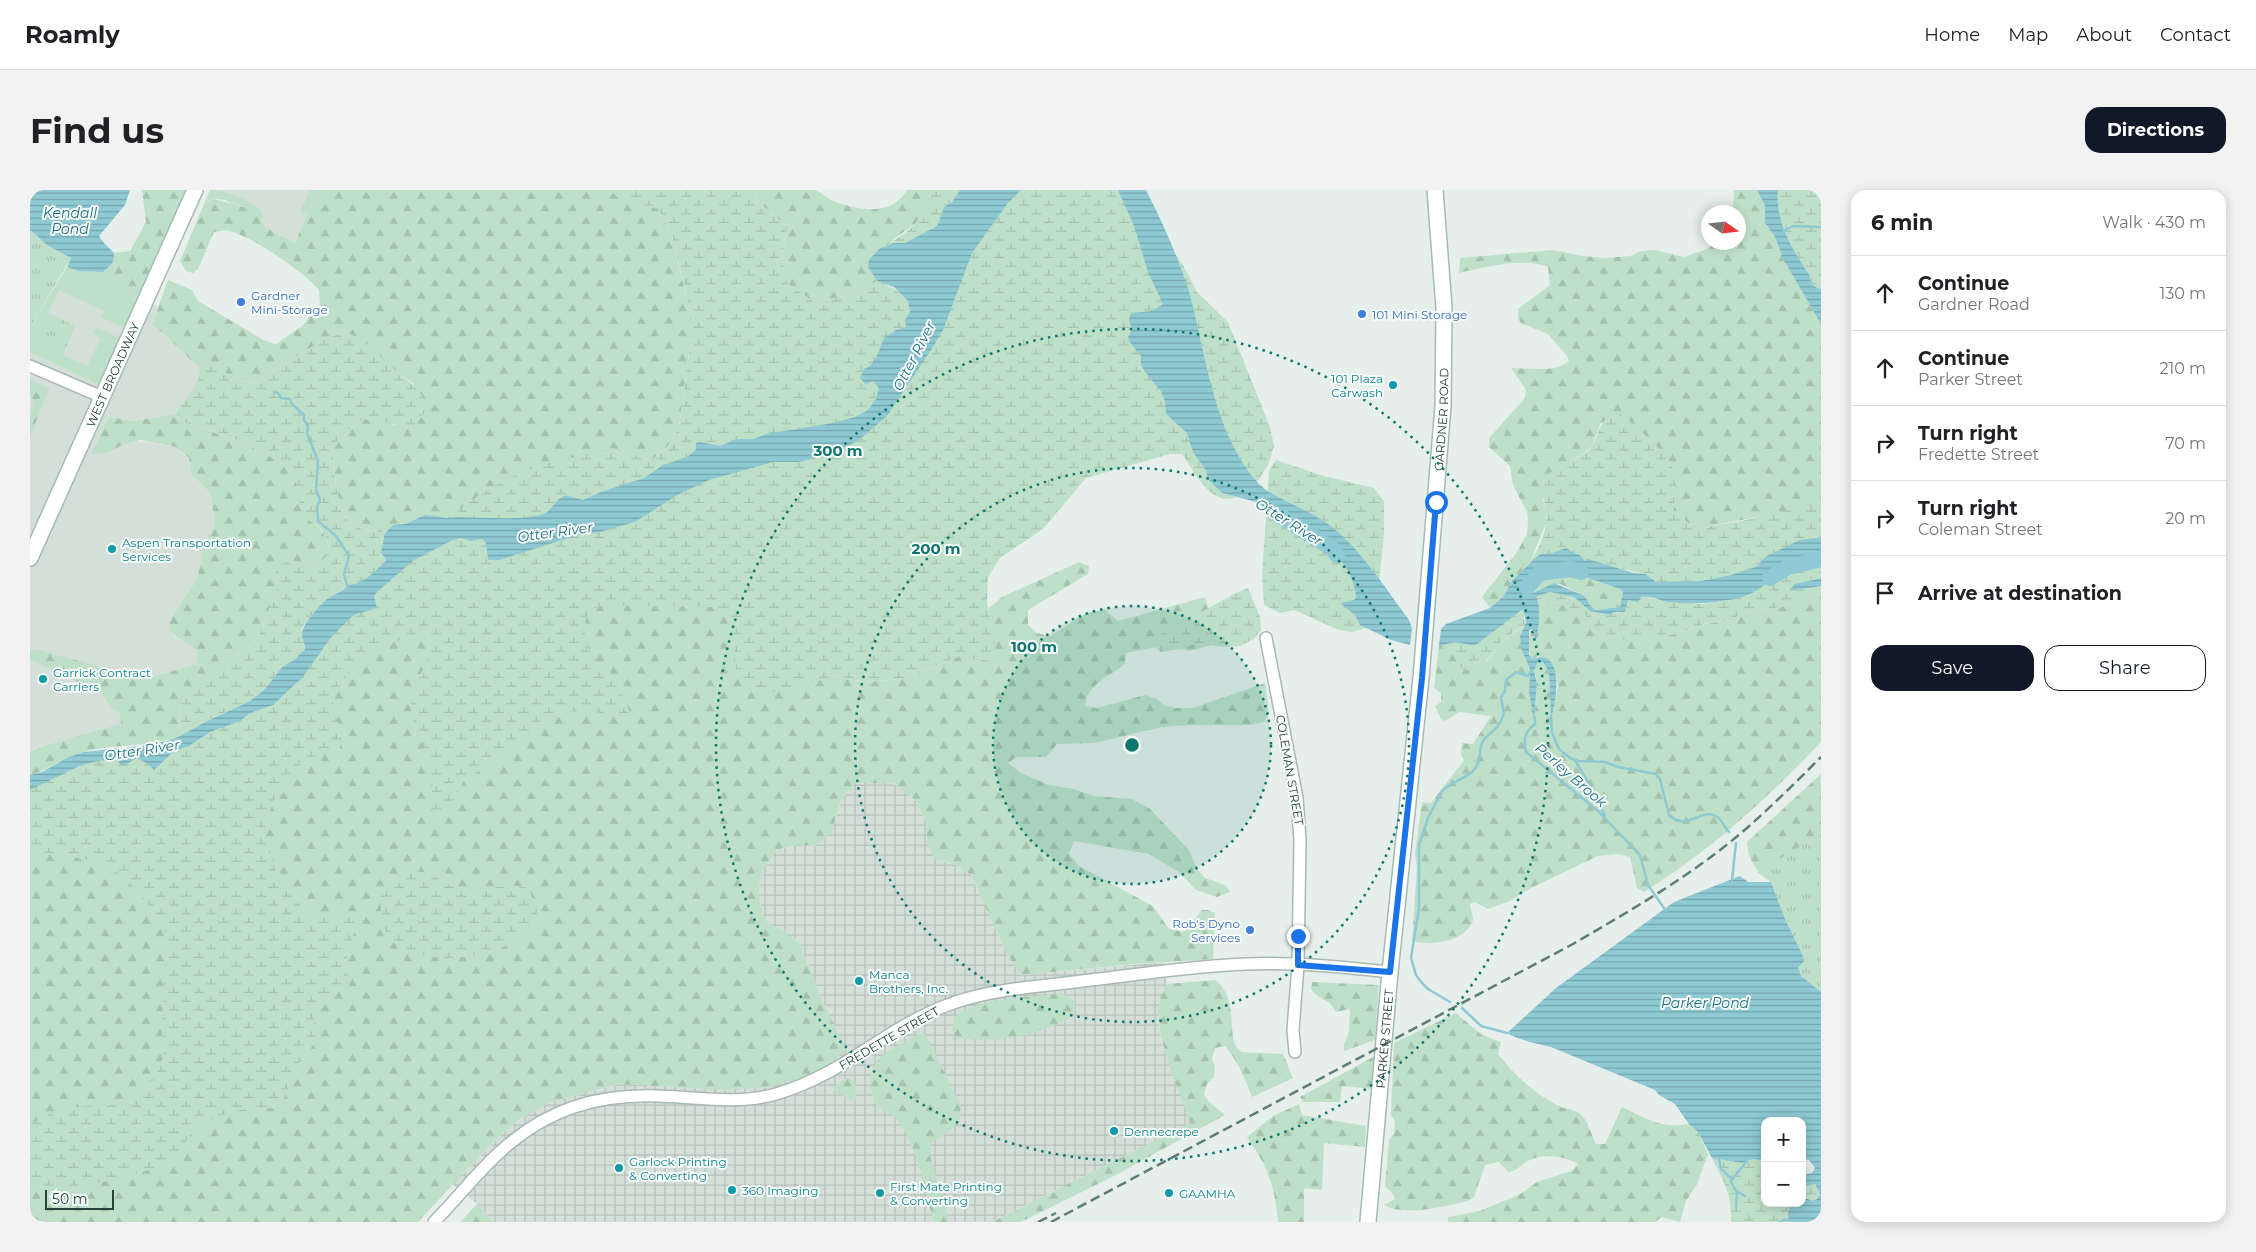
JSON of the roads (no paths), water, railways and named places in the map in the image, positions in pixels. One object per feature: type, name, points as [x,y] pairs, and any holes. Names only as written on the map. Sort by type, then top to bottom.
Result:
[{"type":"main road","name":"WEST BROADWAY","points":[[30,558],[195,190]]},
{"type":"main road","name":"GARDNER ROAD","points":[[1422,678],[1443,406],[1445,357],[1444,290],[1435,190]]},
{"type":"main road","name":"PARKER STREET","points":[[1368,1222],[1390,972],[1422,678]]},
{"type":"street","points":[[30,366],[102,397]]},
{"type":"street","name":"COLEMAN STREET","points":[[1266,638],[1299,817],[1298,965],[1294,1030],[1295,1052]]},
{"type":"street","name":"FREDETTE STREET","points":[[434,1222],[500,1151],[521,1135],[552,1116],[588,1102],[619,1096],[740,1099],[768,1096],[825,1075],[936,1010],[985,994],[1183,969],[1245,964],[1298,965],[1390,972]]},
{"type":"water","name":"Kendall Pond","points":[[30,190],[130,190],[125,205],[99,236],[114,253],[114,259],[110,266],[103,272],[78,271],[67,267],[71,258],[47,245],[30,230]]},
{"type":"water","points":[[960,190],[1021,190],[1008,203],[972,253],[943,330],[931,350],[887,416],[859,440],[831,455],[798,462],[773,462],[709,480],[679,494],[635,522],[600,532],[575,536],[499,560],[488,560],[486,542],[482,539],[470,541],[461,538],[453,540],[414,560],[378,591],[374,596],[377,608],[354,615],[341,627],[329,640],[303,677],[273,705],[250,713],[240,721],[210,732],[189,746],[174,751],[154,770],[137,758],[123,766],[119,763],[119,759],[98,761],[79,766],[30,790],[30,775],[42,772],[69,757],[84,752],[167,741],[250,701],[265,689],[282,667],[294,660],[305,649],[302,636],[303,630],[308,620],[321,604],[348,585],[364,579],[387,560],[381,553],[385,533],[393,525],[405,524],[425,515],[447,518],[510,518],[541,515],[545,514],[564,496],[583,500],[644,478],[663,465],[687,457],[696,450],[696,443],[720,446],[737,439],[754,439],[766,434],[833,423],[855,417],[868,410],[876,399],[879,388],[873,381],[866,384],[860,378],[864,369],[870,366],[877,356],[884,338],[896,330],[906,327],[905,320],[910,312],[908,301],[894,287],[877,281],[868,267],[869,260],[879,249],[893,243],[905,243],[937,226],[944,207],[952,202]]},
{"type":"water","points":[[1118,190],[1146,190],[1164,228],[1190,295],[1208,375],[1220,415],[1242,462],[1254,479],[1269,492],[1325,522],[1353,547],[1409,620],[1412,628],[1410,645],[1391,640],[1360,625],[1355,615],[1340,603],[1356,598],[1350,574],[1335,554],[1295,524],[1282,527],[1277,515],[1256,502],[1222,493],[1209,480],[1206,471],[1193,452],[1187,433],[1166,414],[1165,401],[1161,391],[1145,372],[1141,365],[1141,356],[1128,337],[1132,330],[1129,320],[1131,313],[1152,311],[1163,304],[1148,272],[1134,226]]},
{"type":"water","points":[[1757,190],[1778,190],[1779,213],[1786,235],[1810,276],[1812,283],[1821,289],[1821,324],[1783,259],[1775,237],[1765,223],[1765,206]]},
{"type":"water","points":[[1821,537],[1821,558],[1804,559],[1794,562],[1757,590],[1734,599],[1705,603],[1686,603],[1667,602],[1651,597],[1641,597],[1638,602],[1628,600],[1625,612],[1614,612],[1610,615],[1590,611],[1574,597],[1550,592],[1536,597],[1539,612],[1536,642],[1534,631],[1531,629],[1529,631],[1529,655],[1532,659],[1543,657],[1550,661],[1554,668],[1556,689],[1551,718],[1549,672],[1543,662],[1538,661],[1534,671],[1537,683],[1534,721],[1529,692],[1530,669],[1521,648],[1520,636],[1526,622],[1523,609],[1476,645],[1454,643],[1439,645],[1441,629],[1446,624],[1490,608],[1504,596],[1511,582],[1541,554],[1552,553],[1566,548],[1581,556],[1585,561],[1588,559],[1634,573],[1645,574],[1656,582],[1701,581],[1731,575],[1758,566],[1765,557],[1800,540]],"holes":[[[1554,570],[1577,574],[1620,589],[1623,592],[1620,607],[1596,610],[1591,607],[1585,596],[1554,583],[1533,593],[1531,591],[1533,582],[1546,572]]]},
{"type":"water","points":[[1821,578],[1821,586],[1789,591],[1795,584]]},
{"type":"water","name":"Parker Pond","points":[[1740,876],[1748,882],[1771,882],[1785,919],[1803,956],[1804,961],[1798,968],[1801,976],[1821,992],[1821,1222],[1789,1222],[1790,1207],[1806,1207],[1806,1198],[1812,1201],[1817,1199],[1820,1194],[1815,1184],[1806,1186],[1806,1174],[1812,1173],[1815,1168],[1809,1160],[1806,1160],[1806,1117],[1761,1117],[1761,1160],[1753,1159],[1742,1163],[1712,1158],[1698,1132],[1689,1124],[1675,1104],[1659,1095],[1655,1090],[1551,1047],[1523,1040],[1507,1033],[1556,988],[1674,902]]},
{"type":"waterway","points":[[1783,231],[1793,226],[1821,227]]},
{"type":"waterway","points":[[274,392],[278,393],[281,398],[290,399],[292,404],[304,415],[304,420],[308,426],[307,433],[318,461],[316,491],[320,499],[317,507],[318,521],[336,536],[349,556],[344,574],[348,589]]},
{"type":"waterway","name":"Otter River","points":[[1275,513],[1333,549],[1337,555]]},
{"type":"waterway","name":"Otter River","points":[[1770,578],[1788,567],[1821,559]]},
{"type":"waterway","name":"Otter River","points":[[1527,587],[1540,573],[1571,569],[1581,572]]},
{"type":"waterway","points":[[1450,1002],[1428,989],[1422,983],[1416,975],[1411,958],[1419,908],[1419,845],[1428,818],[1442,791],[1472,772],[1479,762],[1482,743],[1501,721],[1504,711],[1501,697],[1505,691],[1506,680],[1516,672],[1527,676],[1531,672]]},
{"type":"waterway","name":"Perley Brook","points":[[1551,716],[1552,733],[1559,749],[1570,758],[1578,761],[1605,762],[1618,767],[1656,774],[1660,779],[1669,815],[1675,820],[1687,821],[1710,814],[1718,817],[1729,832]]},
{"type":"waterway","name":"Perley Brook","points":[[1535,717],[1535,724],[1526,736],[1526,752],[1598,811],[1640,855],[1648,885],[1666,911]]},
{"type":"waterway","name":"Perley Brook","points":[[1575,760],[1597,798],[1605,817]]},
{"type":"waterway","name":"Perley Brook","points":[[1732,880],[1736,843]]},
{"type":"waterway","points":[[1462,1008],[1481,1026],[1507,1033]]},
{"type":"waterway","points":[[1719,1159],[1721,1169],[1732,1179]]},
{"type":"waterway","points":[[1745,1196],[1735,1190],[1731,1181],[1747,1161]]},
{"type":"waterway","points":[[1736,1207],[1737,1193]]},
{"type":"waterway","points":[[1780,1222],[1790,1220]]},
{"type":"railway","points":[[1051,1222],[1573,944],[1618,918],[1684,876],[1727,845],[1766,811],[1821,757]]},
{"type":"railway","points":[[1038,1222],[1056,1213]]},
{"type":"place","name":"Gardner Mini-Storage","points":[[241,302]]},
{"type":"place","name":"101 Mini Storage","points":[[1362,314]]},
{"type":"place","name":"101 Plaza Carwash","points":[[1393,385]]},
{"type":"place","name":"Aspen Transportation Services","points":[[112,549]]},
{"type":"place","name":"Garrick Contract Carriers","points":[[43,679]]},
{"type":"place","name":"Rob's Dyno Services","points":[[1250,930]]},
{"type":"place","name":"Manca Brothers, Inc.","points":[[859,981]]},
{"type":"place","name":"Dennecrepe","points":[[1114,1131]]},
{"type":"place","name":"Garlock Printing & Converting","points":[[619,1168]]},
{"type":"place","name":"360 Imaging","points":[[732,1190]]},
{"type":"place","name":"First Mate Printing & Converting","points":[[880,1193]]},
{"type":"place","name":"GAAMHA","points":[[1169,1193]]}]
